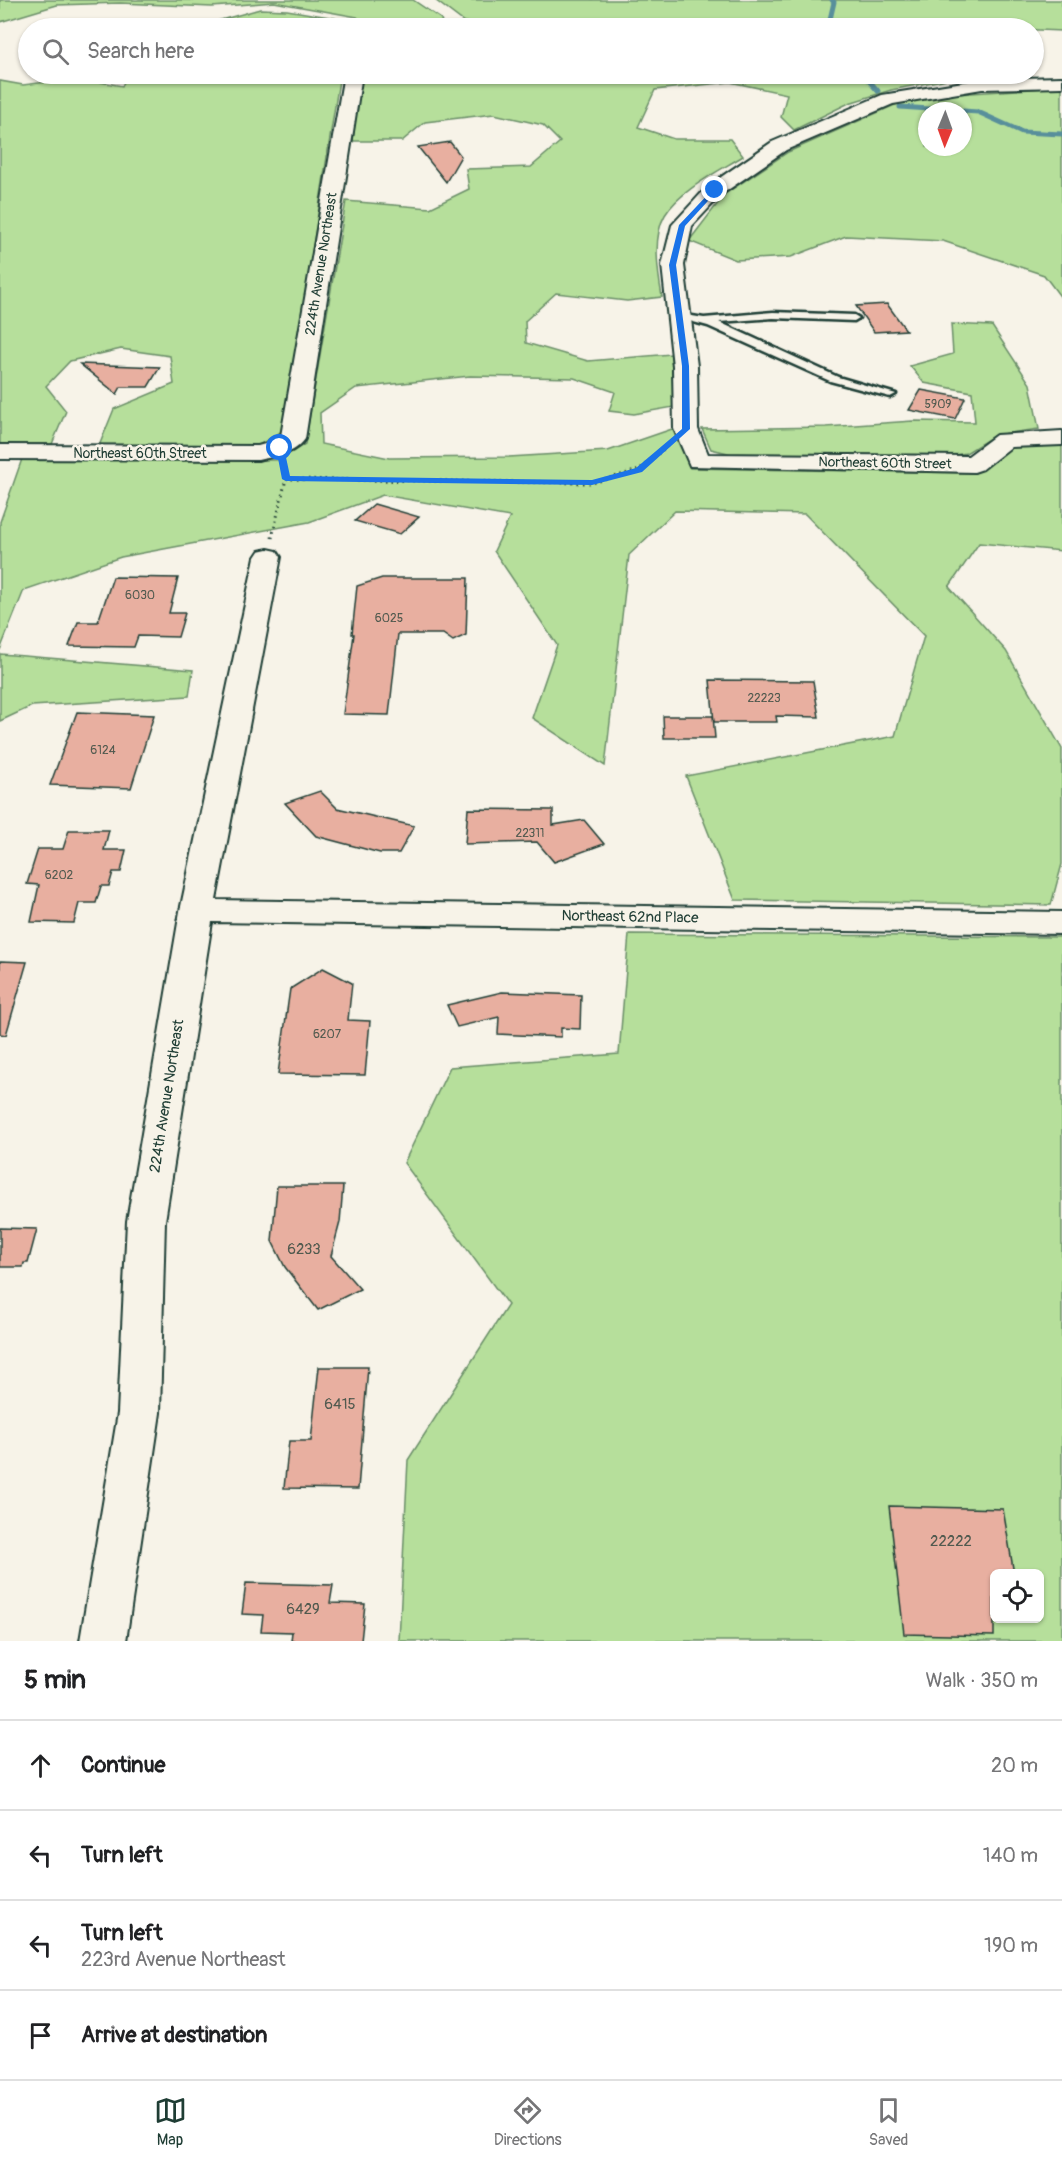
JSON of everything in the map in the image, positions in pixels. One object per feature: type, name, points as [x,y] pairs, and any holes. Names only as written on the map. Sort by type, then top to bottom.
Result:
[{"type":"street","points":[[1044,82],[1062,82]]},
{"type":"street","name":"224th Avenue Northeast","points":[[280,448],[292,439],[351,84]]},
{"type":"street","points":[[686,429],[686,366],[673,265],[682,225],[715,190],[779,146],[889,99],[982,84]]},
{"type":"street","name":"Northeast 60th Street","points":[[686,429],[699,461],[974,464],[1005,440],[1062,438]]},
{"type":"street","name":"Northeast 60th Street","points":[[0,452],[258,453],[280,448]]},
{"type":"street","name":"224th Avenue Northeast","points":[[103,1641],[139,1413],[146,1221],[198,911],[268,557]]},
{"type":"street","name":"Northeast 62nd Place","points":[[198,911],[1062,923]]},
{"type":"lane","points":[[680,317],[705,321],[773,315],[854,318]]},
{"type":"lane","points":[[705,321],[834,378],[890,394]]},
{"type":"path","points":[[286,479],[592,483],[639,470],[686,429]]},
{"type":"path","points":[[268,557],[286,479],[280,448]]},
{"type":"green space","points":[[0,0],[413,0],[440,18],[358,18],[274,2],[212,7],[120,3],[57,5],[0,22]]},
{"type":"green space","points":[[435,0],[1062,0],[1062,31],[1044,30],[1044,18],[459,18]]},
{"type":"green space","points":[[260,9],[287,10],[335,18],[228,18]]},
{"type":"green space","points":[[0,81],[23,85],[111,84],[122,86],[123,84],[338,84],[284,430],[259,445],[99,446],[114,409],[174,384],[170,356],[121,349],[70,361],[46,386],[66,411],[52,444],[0,444]]},
{"type":"green space","points":[[359,84],[711,84],[655,90],[638,127],[674,139],[730,139],[743,156],[690,189],[665,215],[657,244],[662,297],[627,301],[556,293],[525,321],[526,343],[588,361],[671,354],[674,407],[634,414],[609,411],[615,392],[574,378],[470,376],[356,388],[320,413],[321,444],[389,458],[509,457],[608,451],[675,428],[690,468],[975,473],[1012,445],[1062,443],[1062,551],[979,543],[949,587],[1006,651],[1062,749],[1062,864],[1051,905],[735,900],[686,776],[895,736],[924,636],[805,514],[675,511],[629,555],[605,766],[532,718],[557,645],[494,551],[510,517],[383,495],[309,522],[121,557],[24,590],[0,650],[0,522],[22,459],[279,460],[305,444],[346,201],[430,208],[469,189],[466,169],[531,167],[560,142],[543,125],[494,114],[425,122],[402,141],[353,141]]},
{"type":"green space","points":[[740,84],[922,84],[891,90],[849,103],[794,130],[781,117],[787,94]]},
{"type":"green space","points":[[1062,87],[1062,299],[1044,275],[943,241],[846,236],[791,257],[736,260],[689,241],[725,194],[788,152],[897,104],[941,95]]},
{"type":"green space","points":[[951,324],[992,326],[1030,384],[1039,429],[995,435],[966,453],[950,456],[741,456],[711,449],[702,429],[826,427],[913,421],[975,422],[972,392],[924,383],[910,366],[953,354]]},
{"type":"green space","points":[[0,654],[193,670],[189,696],[32,706],[0,721]]},
{"type":"green space","points":[[629,934],[1062,937],[1062,1641],[399,1641],[408,1460],[508,1305],[404,1163],[450,1067],[619,1054]]},
{"type":"building","points":[[450,142],[461,156],[446,182],[418,147]]},
{"type":"building","points":[[887,304],[906,330],[874,332],[856,306]]},
{"type":"building","points":[[80,364],[160,367],[148,387],[121,387],[117,394]]},
{"type":"building","points":[[921,390],[965,398],[955,419],[909,410]]},
{"type":"building","points":[[374,504],[419,517],[400,534],[355,521]]},
{"type":"building","points":[[113,577],[178,578],[169,613],[185,613],[178,637],[138,636],[134,647],[69,646],[78,622],[98,622]]},
{"type":"building","points":[[382,578],[468,578],[466,635],[453,641],[443,634],[398,634],[389,715],[343,714],[354,634],[352,634],[357,586]]},
{"type":"building","points":[[710,680],[813,681],[819,717],[776,716],[777,722],[714,722]]},
{"type":"building","points":[[77,712],[154,715],[131,788],[50,785]]},
{"type":"building","points":[[663,716],[713,716],[715,738],[664,738]]},
{"type":"building","points":[[320,791],[337,808],[414,826],[399,853],[380,853],[316,836],[285,803]]},
{"type":"building","points":[[468,809],[553,810],[553,825],[584,820],[604,844],[554,862],[537,842],[465,844]]},
{"type":"building","points":[[69,830],[109,830],[104,850],[126,850],[121,872],[113,872],[109,886],[101,886],[96,903],[79,903],[74,923],[31,922],[39,885],[27,884],[38,849],[63,849]]},
{"type":"building","points":[[0,961],[27,962],[6,1035],[0,1034]]},
{"type":"building","points":[[323,968],[352,983],[348,1020],[370,1021],[365,1075],[278,1074],[290,989]]},
{"type":"building","points":[[502,992],[581,995],[580,1029],[561,1028],[561,1037],[498,1034],[499,1017],[457,1027],[447,1005]]},
{"type":"building","points":[[277,1186],[343,1186],[340,1222],[331,1256],[360,1289],[318,1310],[285,1267],[272,1241]]},
{"type":"building","points":[[0,1228],[37,1229],[28,1263],[24,1263],[23,1267],[0,1267]]},
{"type":"building","points":[[319,1367],[368,1367],[358,1489],[284,1488],[289,1441],[311,1441]]},
{"type":"building","points":[[889,1506],[1003,1509],[1013,1569],[990,1569],[990,1623],[994,1623],[994,1636],[904,1634]]},
{"type":"building","points":[[246,1583],[333,1585],[330,1603],[365,1604],[361,1641],[291,1641],[292,1632],[261,1631],[263,1615],[242,1614]]},
{"type":"waterway","points":[[830,18],[834,2],[832,0]]},
{"type":"waterway","points":[[872,84],[878,91]]},
{"type":"waterway","points":[[900,107],[918,108]]},
{"type":"waterway","points":[[972,112],[978,112],[1022,132],[1062,134]]},
{"type":"route","points":[[280,448],[286,479],[592,483],[639,470],[686,429],[688,413],[686,366],[673,265],[682,225],[715,190]]}]
